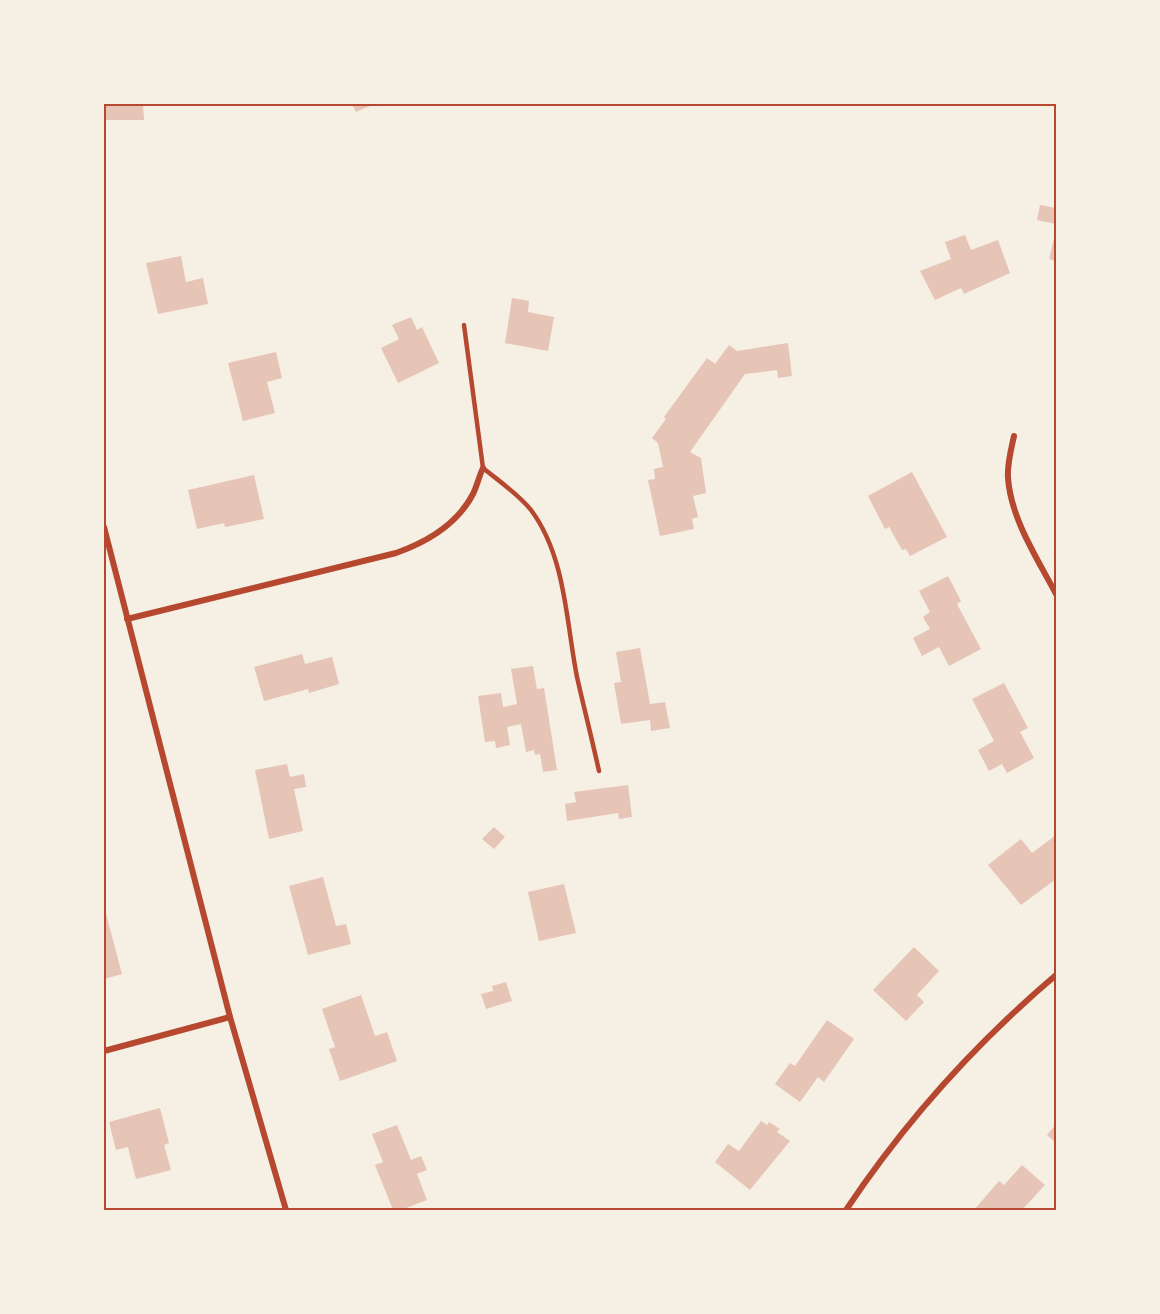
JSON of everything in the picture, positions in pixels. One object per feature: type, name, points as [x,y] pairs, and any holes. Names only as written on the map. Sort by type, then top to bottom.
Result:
[{"type":"street","points":[[1014,436],[1009,457],[1008,477],[1012,499],[1033,551],[1056,594]]},
{"type":"street","points":[[127,619],[396,553],[418,545],[459,515],[473,494],[483,468]]},
{"type":"street","points":[[104,526],[230,1017],[286,1210]]},
{"type":"street","points":[[846,1210],[891,1148],[948,1081],[1010,1016],[1056,975]]},
{"type":"street","points":[[104,1051],[230,1017]]},
{"type":"lane","points":[[464,325],[483,468],[530,509],[544,531],[551,548],[562,587],[577,676],[599,771]]},
{"type":"building","points":[[104,104],[143,104],[144,120],[104,120]]},
{"type":"building","points":[[352,104],[375,104],[356,112]]},
{"type":"building","points":[[1040,205],[1056,208],[1056,224],[1037,220]]},
{"type":"building","points":[[1056,230],[1056,261],[1049,259]]},
{"type":"building","points":[[965,235],[971,250],[998,240],[1010,273],[964,294],[961,288],[935,300],[920,271],[951,259],[945,242]]},
{"type":"building","points":[[181,256],[186,282],[203,278],[208,304],[158,314],[146,263]]},
{"type":"building","points":[[512,298],[529,301],[528,312],[554,317],[548,351],[505,343]]},
{"type":"building","points":[[411,317],[417,330],[422,327],[439,363],[398,383],[381,348],[399,339],[392,325]]},
{"type":"building","points":[[788,343],[792,376],[778,378],[777,370],[745,374],[690,452],[701,458],[706,493],[693,496],[698,517],[692,519],[694,529],[660,536],[648,480],[655,479],[654,469],[663,467],[658,443],[652,438],[666,419],[664,417],[707,358],[715,364],[729,345],[737,351]]},
{"type":"building","points":[[276,352],[282,378],[267,382],[275,413],[243,421],[228,363]]},
{"type":"building","points":[[912,472],[947,537],[910,556],[906,549],[902,550],[889,527],[885,529],[868,496]]},
{"type":"building","points":[[254,475],[264,519],[225,527],[224,523],[197,529],[188,490]]},
{"type":"building","points":[[948,576],[961,601],[957,604],[981,649],[949,666],[939,647],[922,656],[913,638],[930,629],[923,617],[930,612],[919,591]]},
{"type":"building","points":[[640,648],[650,704],[665,702],[670,728],[651,731],[650,720],[621,724],[614,683],[621,682],[616,652]]},
{"type":"building","points":[[302,654],[305,664],[332,657],[339,684],[309,693],[308,689],[264,701],[254,667]]},
{"type":"building","points":[[533,666],[537,689],[544,688],[557,770],[543,772],[540,754],[535,755],[534,750],[526,752],[521,724],[507,727],[510,745],[496,748],[495,741],[485,742],[478,696],[501,693],[503,707],[517,704],[511,669]]},
{"type":"building","points":[[1004,683],[1028,728],[1020,732],[1034,758],[1007,773],[1002,764],[989,771],[978,750],[994,741],[972,699]]},
{"type":"building","points":[[287,764],[290,777],[304,774],[306,787],[294,789],[303,831],[269,839],[255,770]]},
{"type":"building","points":[[628,785],[632,817],[619,819],[618,813],[567,821],[565,804],[576,802],[574,792]]},
{"type":"building","points":[[494,827],[505,837],[494,849],[482,839]]},
{"type":"building","points":[[1056,835],[1056,873],[1053,875],[1056,879],[1021,905],[988,865],[1021,839],[1032,853]]},
{"type":"building","points":[[323,877],[336,926],[346,924],[351,944],[308,955],[289,886]]},
{"type":"building","points":[[564,884],[576,933],[539,941],[528,892]]},
{"type":"building","points":[[106,914],[122,974],[104,979],[104,915]]},
{"type":"building","points":[[914,947],[939,971],[917,995],[924,1002],[906,1021],[873,990]]},
{"type":"building","points":[[506,982],[512,1001],[486,1009],[481,994],[493,991],[492,986]]},
{"type":"building","points":[[361,995],[375,1036],[387,1032],[397,1061],[340,1081],[329,1049],[335,1047],[322,1009]]},
{"type":"building","points":[[827,1020],[854,1039],[824,1082],[818,1077],[800,1102],[775,1084],[790,1063],[795,1066]]},
{"type":"building","points":[[160,1108],[169,1143],[164,1145],[171,1170],[136,1179],[128,1147],[116,1150],[109,1122]]},
{"type":"building","points":[[761,1121],[767,1125],[769,1122],[780,1129],[777,1132],[790,1141],[750,1190],[715,1162],[728,1144],[739,1151]]},
{"type":"building","points":[[1056,1124],[1056,1143],[1047,1135]]},
{"type":"building","points":[[397,1125],[411,1160],[421,1156],[427,1170],[417,1174],[427,1200],[401,1210],[393,1210],[375,1165],[383,1162],[372,1134]]},
{"type":"building","points":[[1022,1165],[1045,1185],[1022,1210],[974,1210],[999,1181],[1004,1185]]}]
